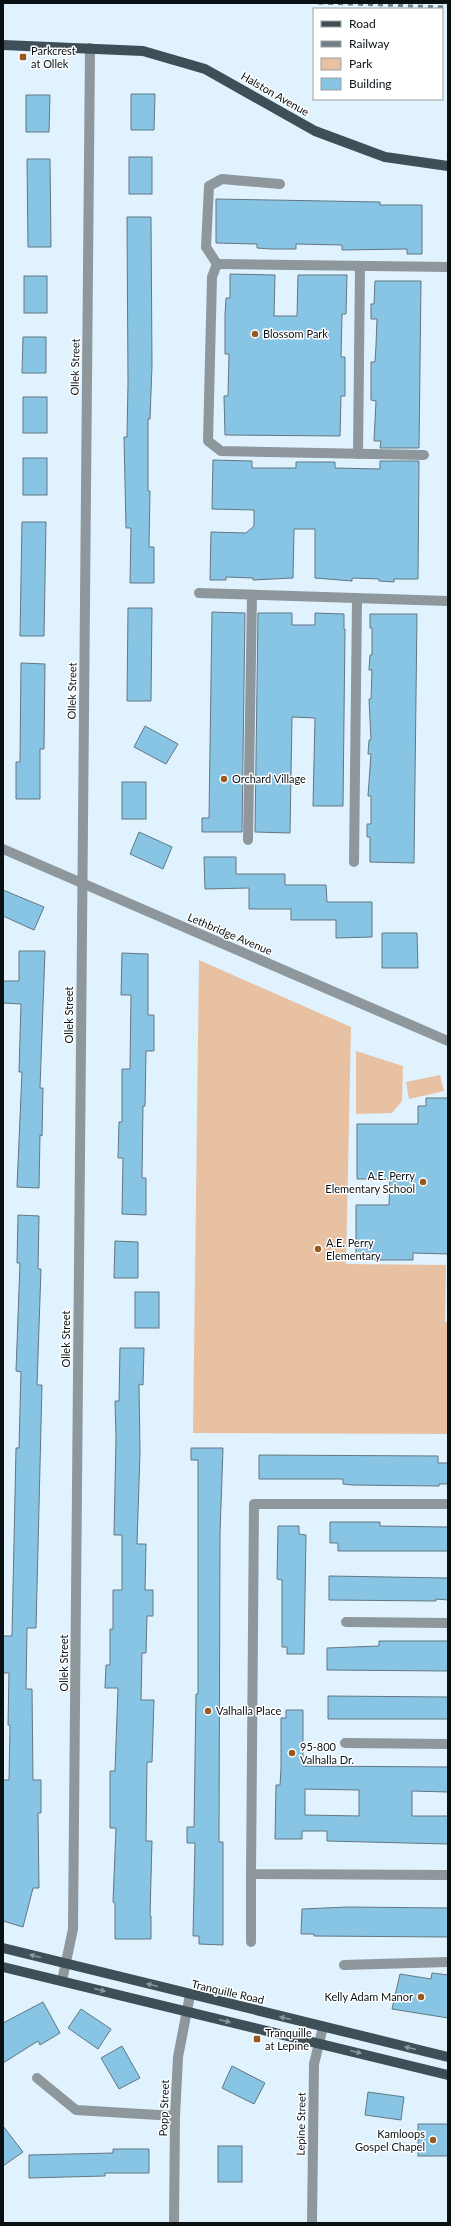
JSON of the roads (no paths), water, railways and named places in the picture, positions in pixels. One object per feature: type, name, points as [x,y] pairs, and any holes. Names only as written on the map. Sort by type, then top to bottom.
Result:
[{"type":"main road","name":"Halston Avenue","points":[[3,45],[144,51],[205,69],[315,131],[385,157],[448,166]]},
{"type":"main road","name":"Tranquille Road","points":[[3,1948],[448,2057]]},
{"type":"main road","points":[[3,1967],[448,2075]]},
{"type":"street","name":"Ollek Street","points":[[62,1981],[67,1964],[73,1929],[90,48]]},
{"type":"street","points":[[217,264],[206,247],[209,186],[222,179],[280,184]]},
{"type":"street","points":[[217,264],[448,267]]},
{"type":"street","points":[[217,264],[212,277],[208,441],[221,451],[424,455]]},
{"type":"street","points":[[358,454],[360,266]]},
{"type":"street","points":[[199,593],[448,601]]},
{"type":"street","points":[[248,840],[252,595]]},
{"type":"street","points":[[354,862],[357,599]]},
{"type":"street","name":"Lethbridge Avenue","points":[[3,849],[448,1041]]},
{"type":"street","points":[[251,1942],[254,1504],[448,1504]]},
{"type":"street","points":[[346,1622],[448,1623]]},
{"type":"street","points":[[344,1743],[448,1744]]},
{"type":"street","points":[[251,1874],[448,1875]]},
{"type":"street","points":[[344,1965],[448,1962]]},
{"type":"street","name":"Popp Street","points":[[174,2223],[175,2116],[178,2057],[190,1995]]},
{"type":"street","name":"Lepine Street","points":[[312,2223],[314,2064],[323,2027]]},
{"type":"street","points":[[37,2078],[76,2110],[175,2116]]},
{"type":"railway","points":[[318,3],[448,7]]},
{"type":"place","name":"Parkcrest at Ollek","points":[[23,57]]},
{"type":"place","name":"Blossom Park","points":[[255,334]]},
{"type":"place","name":"Orchard Village","points":[[224,779]]},
{"type":"place","name":"A.E. Perry Elementary School","points":[[423,1182]]},
{"type":"place","name":"A.E. Perry Elementary","points":[[318,1249]]},
{"type":"place","name":"Valhalla Place","points":[[208,1711]]},
{"type":"place","name":"95-800 Valhalla Dr.","points":[[292,1753]]},
{"type":"place","name":"Kelly Adam Manor","points":[[421,1997]]},
{"type":"place","name":"Tranquille at Lepine","points":[[257,2039]]},
{"type":"place","name":"Kamloops Gospel Chapel","points":[[433,2140]]}]
